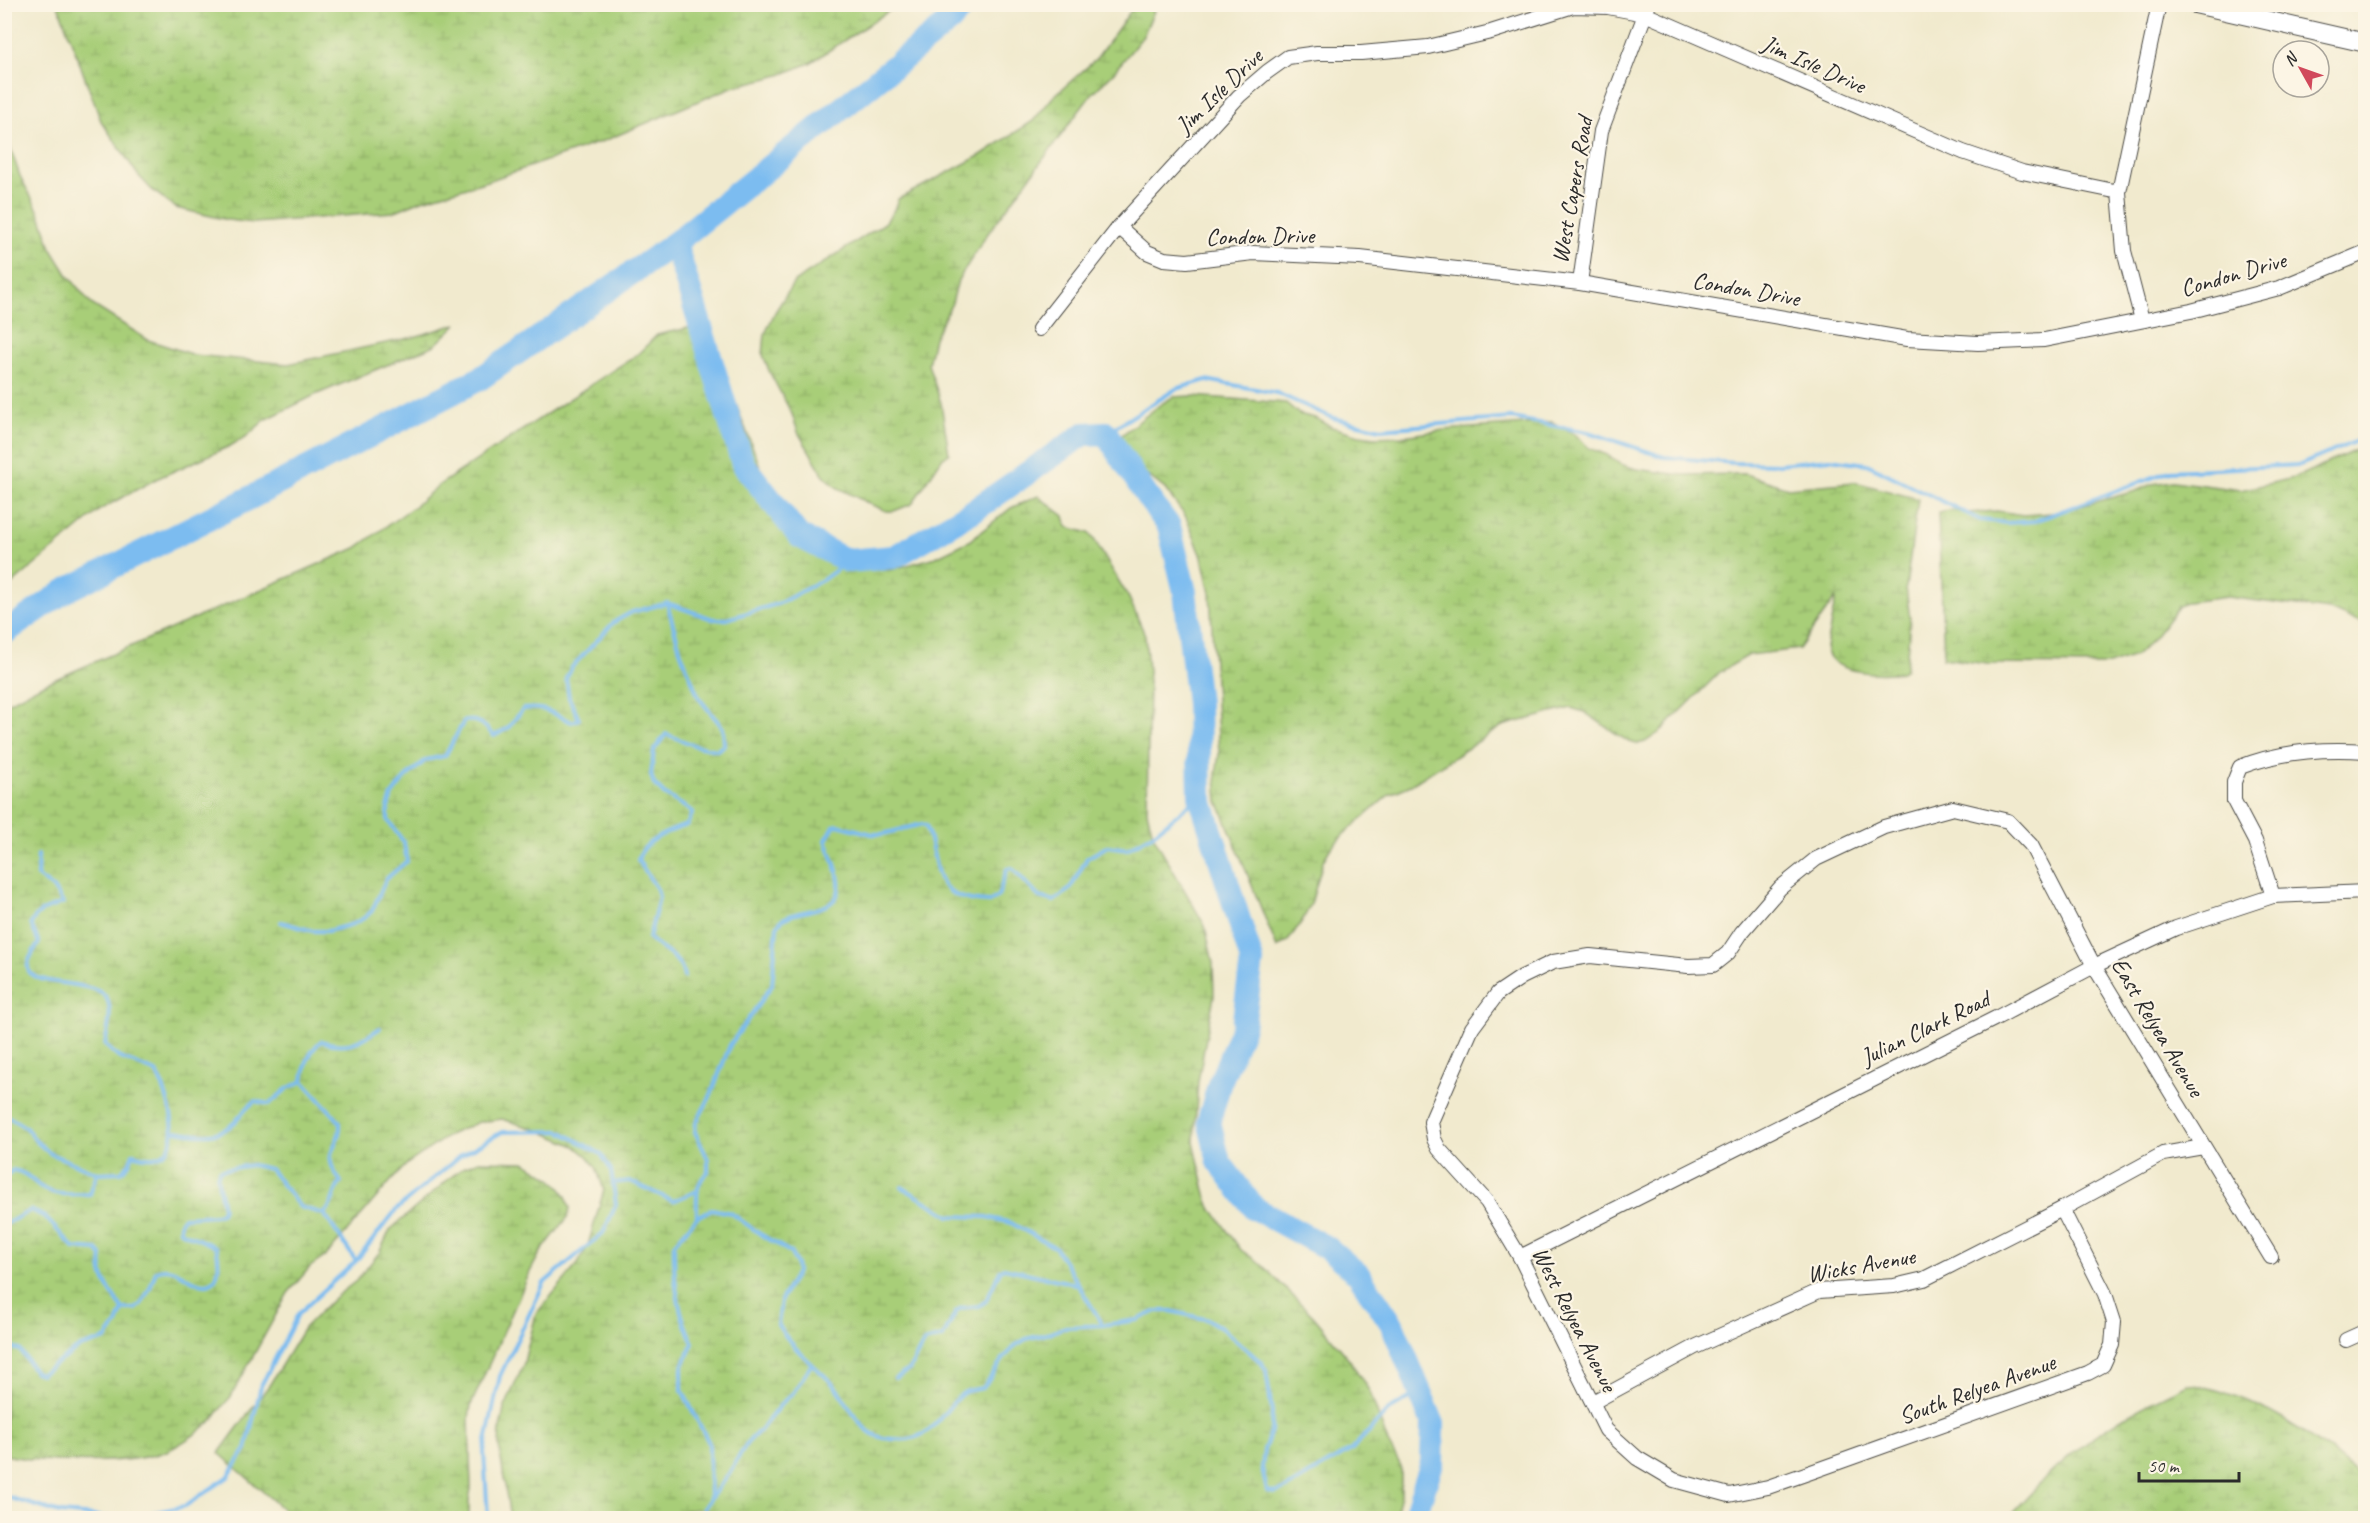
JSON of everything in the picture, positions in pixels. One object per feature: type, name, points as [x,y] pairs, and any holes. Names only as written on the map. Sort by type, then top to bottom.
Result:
[{"type":"street","points":[[2142,320],[2124,250],[2119,192],[2158,4]]},
{"type":"street","points":[[2195,4],[2366,43]]},
{"type":"street","name":"Jim Isle Drive","points":[[1039,329],[1119,227],[1239,96],[1288,57],[1317,53],[1361,53],[1428,47],[1491,32],[1572,6],[1647,9],[1963,152],[2022,172],[2119,192]]},
{"type":"street","name":"West Capers Road","points":[[1580,283],[1601,131],[1647,9]]},
{"type":"street","name":"Condon Drive","points":[[1119,227],[1147,252],[1164,259],[1187,261],[1253,254],[1360,258],[1580,283],[1907,339],[1978,343],[2044,340],[2191,311],[2279,288],[2366,252]]},
{"type":"street","points":[[2273,896],[2255,841],[2234,801],[2234,782],[2240,767],[2258,760],[2310,751],[2366,751]]},
{"type":"street","name":"East Relyea Avenue","points":[[1434,1139],[1431,1122],[1472,1028],[1498,993],[1521,977],[1553,962],[1590,956],[1688,966],[1713,964],[1728,953],[1742,932],[1780,888],[1816,859],[1884,827],[1953,808],[2008,821],[2031,845],[2094,966],[2271,1257]]},
{"type":"street","name":"Julian Clark Road","points":[[1520,1257],[2094,966],[2176,928],[2273,896],[2366,892]]},
{"type":"street","name":"West Relyea Avenue","points":[[1434,1139],[1438,1149],[1487,1202],[1520,1257],[1606,1430],[1637,1458],[1674,1480],[1702,1488]]},
{"type":"street","name":"Wicks Avenue","points":[[1593,1402],[1695,1347],[1819,1291],[1894,1286],[1924,1279],[2062,1209],[2163,1154],[2203,1147]]},
{"type":"street","name":"South Relyea Avenue","points":[[1702,1488],[1730,1495],[1768,1487],[2078,1377],[2103,1365],[2112,1345],[2114,1322],[2105,1294],[2062,1209]]},
{"type":"street","points":[[2346,1340],[2366,1331]]},
{"type":"green space","points":[[58,4],[898,5],[810,63],[780,75],[732,87],[606,140],[488,181],[422,200],[393,212],[254,223],[228,220],[176,208],[151,189],[138,175],[101,121]]},
{"type":"green space","points":[[1135,5],[1149,5],[1154,11],[1143,36],[1114,72],[1091,95],[986,236],[958,280],[952,303],[934,338],[928,364],[941,403],[949,454],[943,457],[912,504],[894,511],[886,511],[836,487],[823,474],[798,432],[792,414],[763,355],[765,334],[775,312],[794,282],[885,223],[898,199],[981,155],[1033,121],[1053,97],[1096,59]]},
{"type":"green space","points":[[5,133],[20,176],[40,214],[51,248],[67,274],[91,304],[148,340],[194,355],[288,364],[414,337],[457,324],[435,345],[315,395],[265,420],[247,436],[230,446],[156,479],[101,509],[5,590]]},
{"type":"green space","points":[[692,327],[700,333],[720,362],[767,485],[780,505],[817,549],[830,560],[849,569],[890,570],[936,557],[969,541],[1011,508],[1038,496],[1064,516],[1067,527],[1089,533],[1129,598],[1145,635],[1149,681],[1147,811],[1153,835],[1205,926],[1213,963],[1214,996],[1198,1081],[1194,1142],[1206,1195],[1211,1208],[1241,1250],[1260,1263],[1314,1317],[1349,1359],[1370,1392],[1388,1443],[1401,1466],[1401,1495],[1395,1518],[723,1518],[697,1509],[669,1518],[510,1518],[499,1446],[504,1409],[523,1366],[536,1314],[578,1264],[588,1245],[604,1190],[596,1167],[575,1146],[538,1130],[502,1119],[479,1122],[451,1134],[407,1164],[326,1256],[310,1267],[288,1293],[230,1398],[205,1427],[191,1437],[171,1449],[136,1458],[64,1461],[5,1455],[5,704],[42,685],[356,548],[416,505],[439,485],[638,354],[657,335]]},
{"type":"green space","points":[[1192,396],[1286,403],[1299,414],[1315,418],[1332,427],[1359,435],[1376,437],[1552,422],[1575,434],[1589,448],[1607,455],[1620,464],[1636,469],[1682,475],[1745,474],[1788,488],[1855,482],[1918,499],[1906,587],[1910,621],[1906,668],[1902,672],[1893,673],[1857,671],[1836,663],[1829,656],[1826,647],[1836,597],[1799,649],[1749,655],[1720,672],[1660,732],[1645,742],[1637,744],[1629,742],[1584,712],[1571,708],[1502,726],[1411,785],[1390,794],[1343,835],[1323,861],[1311,904],[1302,921],[1288,941],[1277,948],[1218,801],[1216,775],[1219,754],[1210,593],[1202,557],[1186,517],[1165,489],[1109,445],[1161,404],[1173,397]]},
{"type":"green space","points":[[2365,446],[2365,623],[2330,610],[2227,597],[2187,602],[2178,607],[2155,637],[2135,656],[2108,665],[1988,664],[1943,658],[1938,513],[1954,510],[1967,513],[1997,511],[2023,515],[2055,513],[2136,491],[2152,484],[2173,481],[2241,490],[2294,478]]},
{"type":"green space","points":[[479,1161],[525,1162],[559,1186],[570,1208],[568,1217],[540,1253],[530,1272],[471,1405],[469,1518],[293,1518],[219,1453],[270,1384],[304,1328],[333,1299],[356,1281],[379,1253],[390,1230],[451,1177],[464,1167]]},
{"type":"green space","points":[[2188,1384],[2213,1389],[2260,1407],[2283,1419],[2326,1448],[2365,1480],[2365,1518],[2008,1518],[2064,1460],[2086,1443],[2128,1415]]},
{"type":"waterway","points":[[4,633],[65,591],[481,378],[675,243],[950,21],[965,4]]},
{"type":"waterway","points":[[675,243],[743,464],[799,536],[848,561],[894,557],[973,511],[1084,434],[1106,433],[1169,526],[1185,592],[1198,703],[1200,796],[1252,961],[1243,1027],[1219,1085],[1209,1121],[1219,1162],[1254,1208],[1329,1249],[1358,1274],[1392,1324],[1433,1424],[1432,1463],[1414,1518]]},
{"type":"waterway","points":[[1106,433],[1176,389],[1206,380],[1277,393],[1333,418],[1381,429],[1512,418],[1588,432],[1664,457],[1779,464],[1830,459],[1867,464],[1980,520],[2007,523],[2035,521],[2170,471],[2300,465],[2366,437]]},
{"type":"waterway","points":[[281,922],[313,931],[328,931],[353,924],[372,911],[386,879],[407,861],[404,843],[388,820],[388,808],[392,795],[405,778],[426,760],[445,756],[464,721],[478,722],[494,736],[508,728],[523,709],[543,710],[572,722],[579,719],[569,698],[566,678],[572,667],[614,622],[632,612],[667,603],[713,619],[727,619],[780,603],[824,579],[848,561]]},
{"type":"waterway","points":[[667,603],[681,653],[699,698],[723,728],[724,745],[717,750],[696,746],[666,734],[654,750],[651,775],[654,784],[664,794],[693,812],[687,825],[665,833],[651,842],[645,847],[638,860],[657,889],[659,897],[649,938],[675,959],[684,977]]},
{"type":"waterway","points":[[697,1217],[698,1187],[708,1172],[708,1159],[695,1132],[696,1123],[710,1097],[730,1045],[772,985],[777,927],[783,919],[791,915],[828,905],[838,892],[837,871],[826,840],[834,826],[883,834],[922,824],[926,826],[941,880],[947,889],[956,895],[970,900],[989,902],[998,896],[1007,869],[1012,868],[1039,897],[1054,901],[1070,889],[1087,858],[1108,846],[1127,849],[1152,835],[1200,796]]},
{"type":"waterway","points":[[4,1114],[25,1127],[51,1154],[97,1173],[121,1172],[129,1164],[133,1154],[152,1157],[164,1153],[170,1144],[173,1131],[167,1100],[156,1072],[118,1057],[105,1045],[110,1016],[107,999],[100,992],[89,988],[48,981],[30,972],[28,964],[39,943],[31,924],[40,913],[63,903],[53,888],[37,876],[38,855]]},
{"type":"waterway","points":[[303,1081],[308,1059],[321,1041],[338,1044],[352,1043],[380,1028]]},
{"type":"waterway","points":[[303,1081],[340,1122],[340,1131],[332,1150],[331,1162],[341,1182],[324,1214]]},
{"type":"waterway","points":[[175,1131],[214,1134],[228,1128],[255,1101],[269,1104],[288,1088],[303,1081]]},
{"type":"waterway","points":[[128,1518],[185,1506],[228,1477],[246,1449],[261,1386],[298,1314],[356,1261],[397,1209],[460,1156],[502,1132],[560,1131],[601,1154],[611,1170],[616,1205],[603,1233],[544,1283],[500,1376],[484,1451],[488,1518]]},
{"type":"waterway","points":[[123,1309],[135,1309],[141,1304],[156,1271],[162,1269],[172,1270],[204,1284],[211,1283],[215,1279],[218,1267],[216,1247],[180,1231],[180,1222],[184,1217],[221,1213],[223,1208],[217,1176],[220,1170],[252,1165],[270,1169],[300,1207],[324,1214],[356,1261]]},
{"type":"waterway","points":[[4,1177],[13,1170],[23,1173],[51,1192],[90,1194],[97,1173]]},
{"type":"waterway","points":[[613,1183],[630,1181],[673,1201],[697,1191]]},
{"type":"waterway","points":[[902,1187],[950,1216],[987,1217],[1011,1223],[1056,1248],[1103,1325]]},
{"type":"waterway","points":[[710,1498],[709,1443],[682,1390],[682,1368],[693,1343],[683,1319],[675,1283],[674,1244],[697,1217],[712,1209],[731,1213],[790,1252],[796,1263],[797,1272],[781,1300],[778,1325],[796,1348],[838,1390],[863,1426],[880,1437],[905,1439],[929,1430],[961,1395],[967,1391],[983,1388],[1004,1358],[1016,1345],[1026,1339],[1065,1327],[1137,1320],[1157,1311],[1171,1311],[1209,1320],[1261,1362],[1266,1370],[1272,1412],[1271,1431],[1264,1450],[1262,1468],[1267,1491],[1275,1493],[1287,1488],[1351,1450],[1389,1410],[1421,1391]]},
{"type":"waterway","points":[[4,1225],[31,1210],[45,1217],[74,1248],[97,1250],[102,1256],[101,1264],[106,1284],[123,1309]]},
{"type":"waterway","points":[[895,1378],[909,1370],[924,1342],[943,1337],[956,1312],[961,1308],[979,1306],[986,1301],[1000,1271],[1004,1268],[1076,1284]]},
{"type":"waterway","points":[[4,1346],[20,1350],[35,1372],[41,1374],[80,1347],[106,1339],[117,1324],[123,1309]]},
{"type":"waterway","points":[[703,1508],[728,1475],[747,1443],[793,1393],[811,1365]]},
{"type":"waterway","points":[[4,1496],[60,1513],[115,1518]]}]
